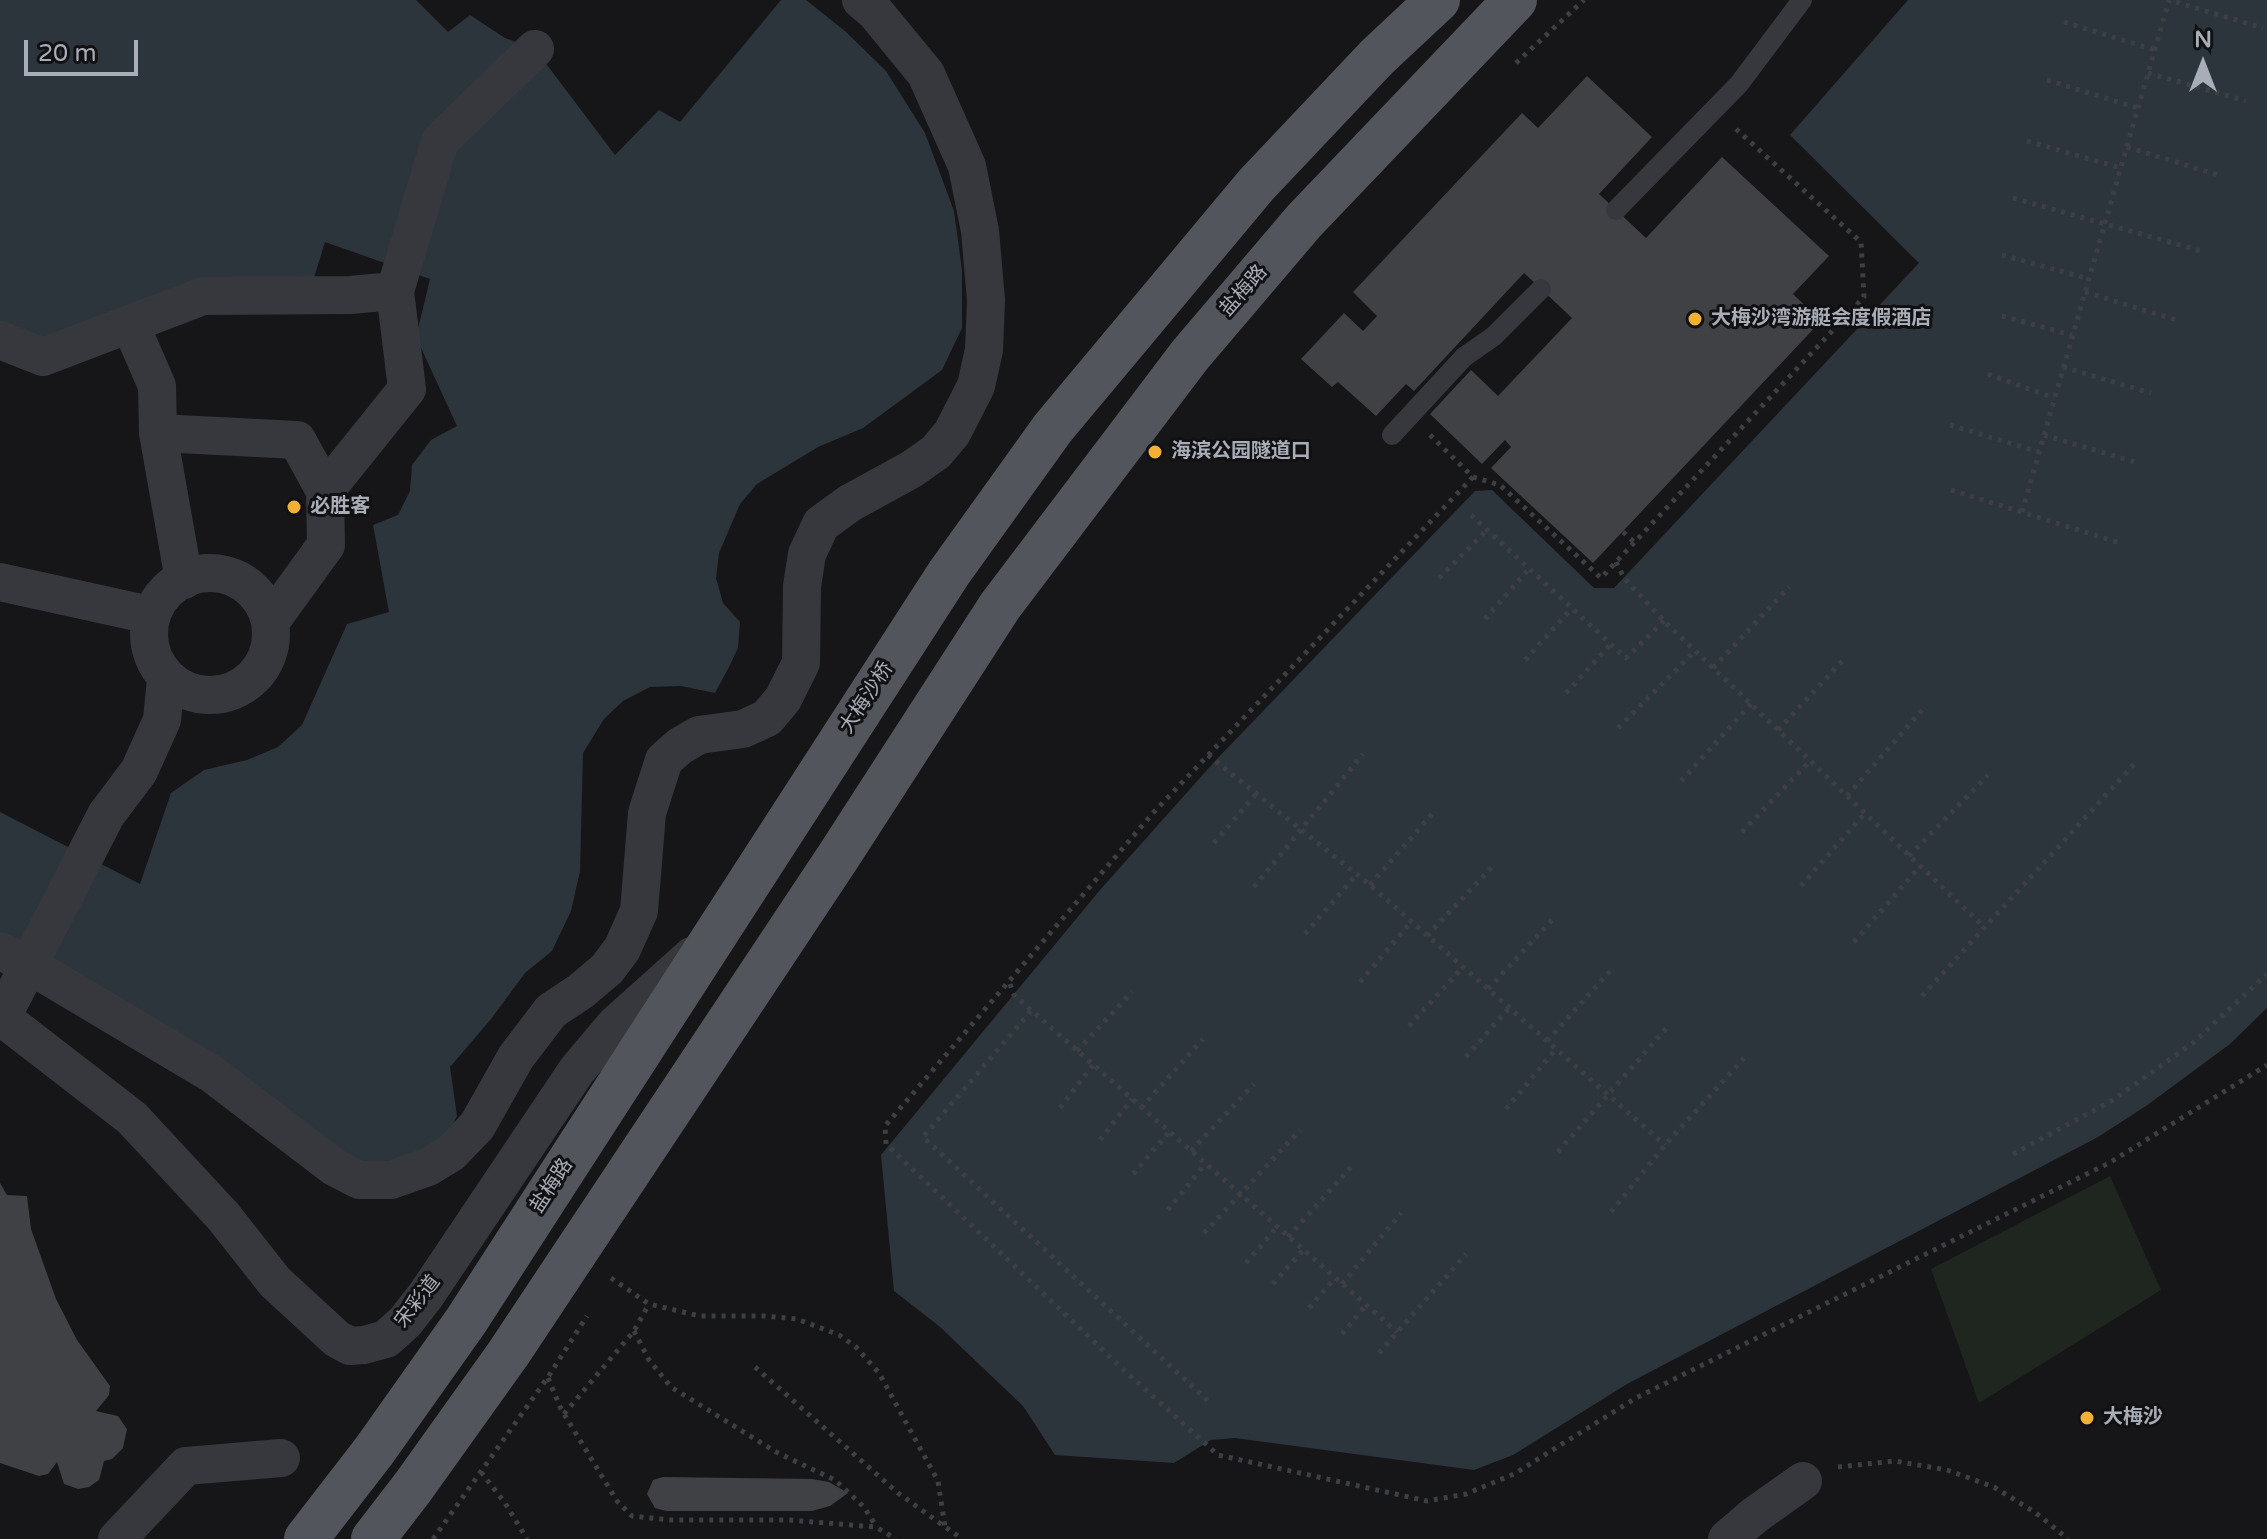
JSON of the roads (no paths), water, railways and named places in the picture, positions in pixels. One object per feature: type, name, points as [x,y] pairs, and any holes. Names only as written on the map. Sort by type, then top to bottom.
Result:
[{"type":"main road","name":"大梅沙桥","points":[[786,824],[949,573],[1053,428],[1256,185],[1377,57],[1438,0]]},
{"type":"main road","name":"盐梅路","points":[[373,1539],[508,1354],[838,857],[1000,606],[1199,344],[1304,221],[1515,0]]},
{"type":"main road","name":"盐梅路","points":[[306,1539],[374,1451],[466,1321],[786,824]]},
{"type":"street","points":[[15,958],[212,1074],[334,1167],[359,1180],[391,1180],[428,1167],[451,1153],[477,1126],[516,1057],[551,1011],[598,976],[622,949],[639,911],[647,813],[664,760],[699,735],[743,729],[767,718],[783,699],[801,663],[802,586],[807,554],[821,524],[850,503],[936,452],[952,433],[976,386],[984,350],[986,300],[980,231],[967,166],[926,74],[876,13],[861,0]]},
{"type":"street","points":[[325,491],[407,389],[395,291],[440,141],[535,49]]},
{"type":"street","points":[[0,340],[43,357],[203,296],[350,295],[395,291]]},
{"type":"street","points":[[131,326],[157,386],[158,433],[184,580]]},
{"type":"street","points":[[158,433],[297,440],[325,491],[326,545],[271,621],[267,658],[250,682],[212,696],[183,691],[166,679],[150,651],[150,615],[175,583],[202,573],[232,576],[258,596],[271,621]]},
{"type":"street","points":[[0,582],[150,615]]},
{"type":"street","points":[[1,1016],[15,958],[106,815],[139,771],[162,720],[166,679]]},
{"type":"street","name":"宋彩道","points":[[1,1016],[132,1118],[223,1216],[275,1282],[337,1339],[350,1346],[364,1345],[386,1339],[426,1295],[577,1070],[615,1025],[714,936]]},
{"type":"street","points":[[117,1539],[186,1466],[281,1458]]},
{"type":"street","points":[[1727,1539],[1803,1481]]},
{"type":"lane","points":[[1616,210],[1739,84],[1802,0]]},
{"type":"lane","points":[[1392,435],[1464,357],[1494,336],[1541,289]]},
{"type":"place","name":"大梅沙湾游艇会度假酒店","points":[[1695,319]]},
{"type":"place","name":"海滨公园隧道口","points":[[1155,452]]},
{"type":"place","name":"必胜客","points":[[294,507]]},
{"type":"place","name":"大梅沙","points":[[2087,1418]]}]
